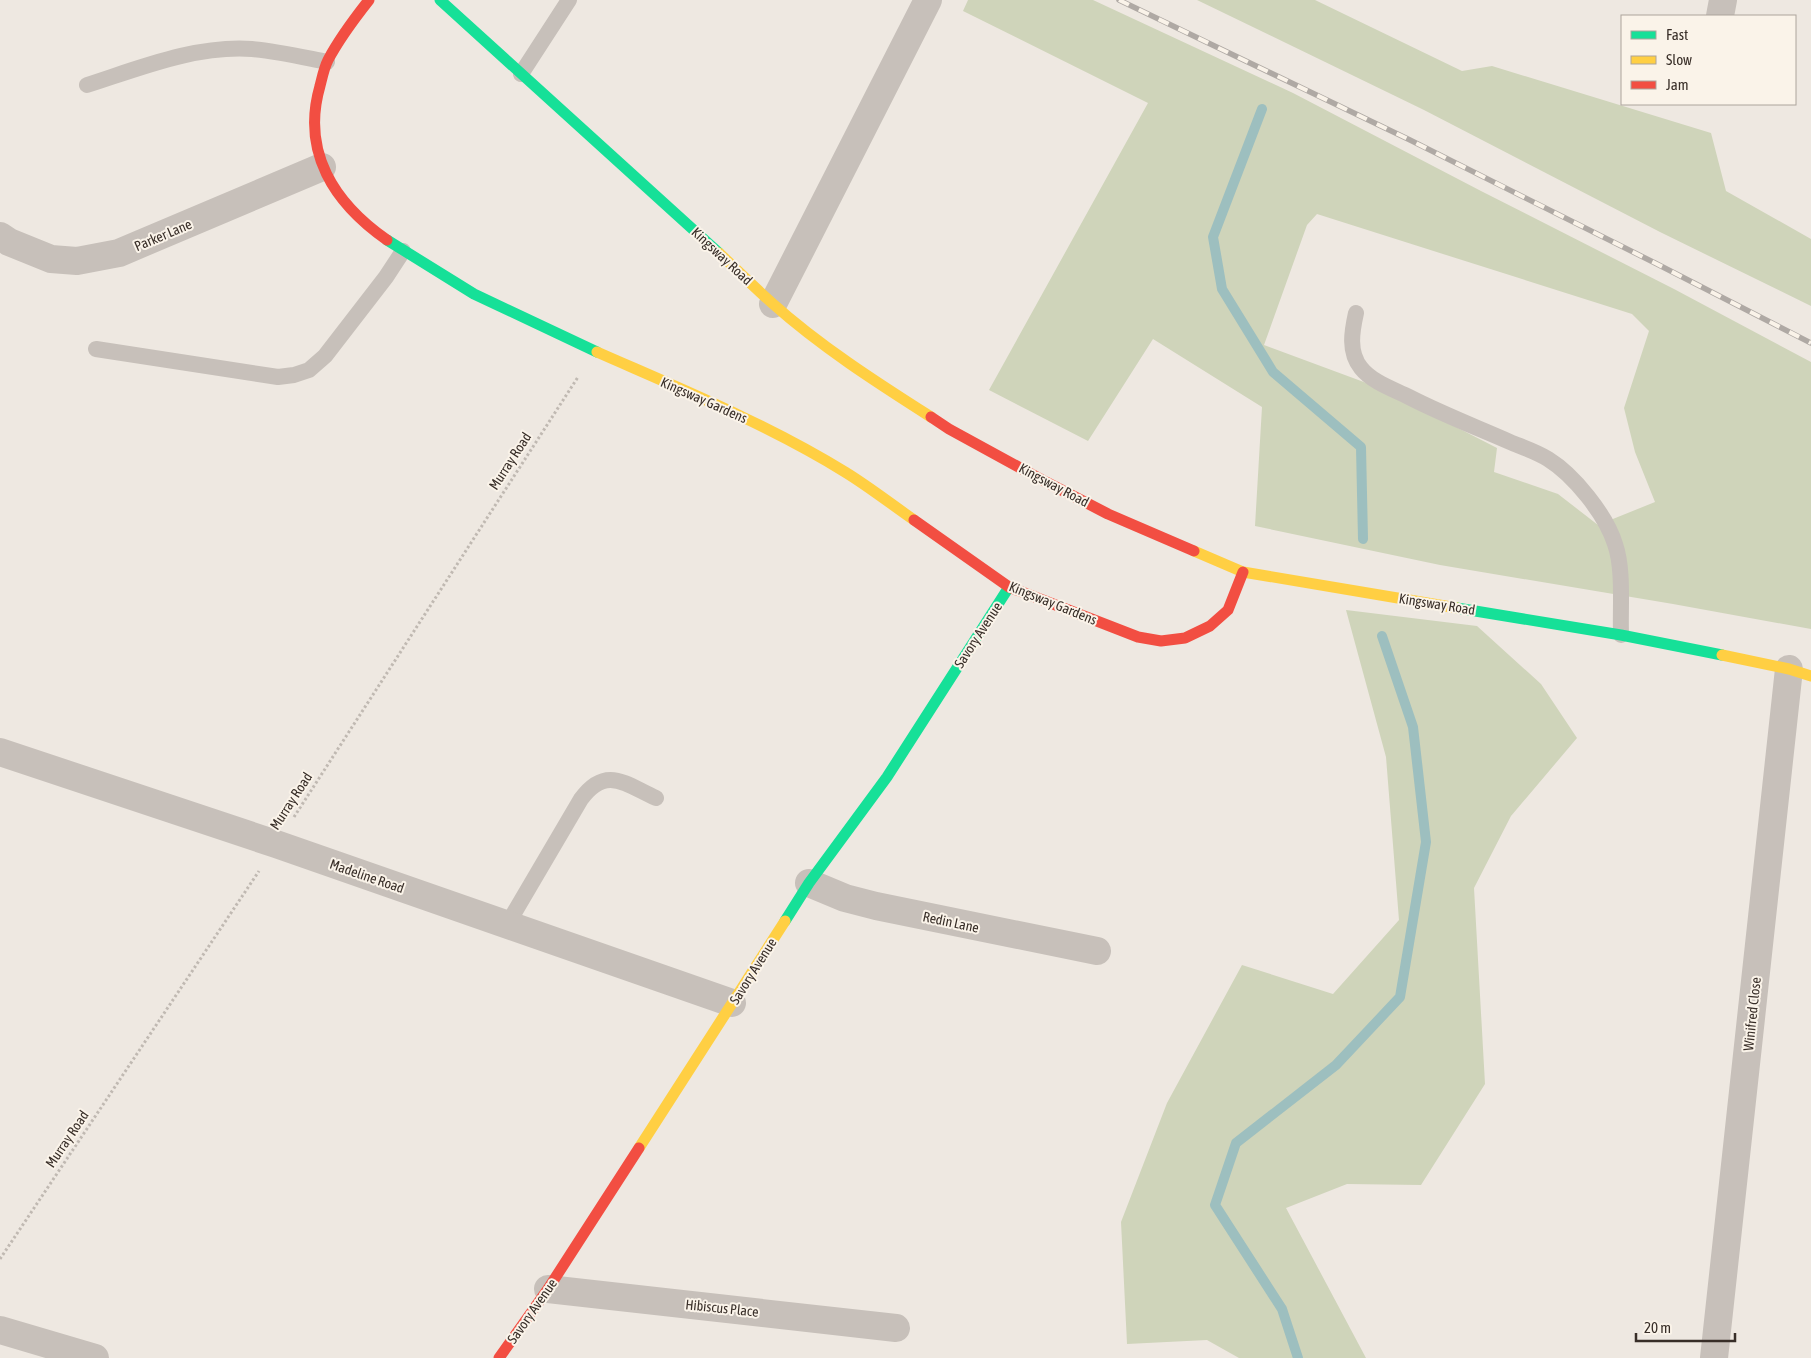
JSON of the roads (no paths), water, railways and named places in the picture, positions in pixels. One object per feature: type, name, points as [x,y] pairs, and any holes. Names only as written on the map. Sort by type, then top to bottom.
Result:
[{"type":"street","name":"Kingsway Gardens","points":[[369,0],[327,62],[317,96],[314,130],[322,167],[338,194],[353,211],[380,235],[403,251],[474,294],[594,351],[741,416],[845,472],[1009,587],[1138,637],[1161,641],[1185,638],[1210,626],[1228,610],[1243,572]]},
{"type":"street","name":"Kingsway Road","points":[[440,0],[705,239],[773,304],[821,342],[878,383],[949,429],[1108,514],[1243,572],[1621,635],[1800,672]]},
{"type":"street","points":[[773,304],[928,0]]},
{"type":"street","points":[[1720,15],[1723,0]]},
{"type":"street","name":"Parker Lane","points":[[0,236],[9,242],[51,259],[77,261],[120,253],[322,167]]},
{"type":"street","name":"Savory Avenue","points":[[499,1358],[548,1289],[809,883],[887,777],[1009,587]]},
{"type":"street","name":"Winifred Close","points":[[1714,1358],[1800,672]]},
{"type":"street","name":"Madeline Road","points":[[0,752],[276,844],[732,1004]]},
{"type":"street","name":"Redin Lane","points":[[809,883],[845,898],[876,906],[1097,951]]},
{"type":"street","name":"Hibiscus Place","points":[[548,1289],[896,1328]]},
{"type":"street","points":[[0,1330],[95,1358]]},
{"type":"lane","points":[[522,74],[569,0]]},
{"type":"lane","points":[[87,85],[166,60],[226,50],[251,49],[277,52],[327,62]]},
{"type":"lane","points":[[96,349],[278,376],[294,375],[309,370],[325,356],[403,251]]},
{"type":"lane","points":[[1356,313],[1352,348],[1360,367],[1366,374],[1419,402],[1548,458],[1582,488],[1599,513],[1615,544],[1619,570],[1621,635]]},
{"type":"lane","points":[[507,924],[580,799],[588,789],[606,780],[616,780],[656,798]]},
{"type":"waterway","points":[[1262,109],[1213,237],[1222,289],[1273,372],[1361,447],[1363,539]]},
{"type":"waterway","points":[[1298,1358],[1282,1309],[1215,1205],[1236,1143],[1336,1065],[1400,997],[1426,842],[1413,727],[1382,636]]},
{"type":"railway","points":[[1119,0],[1410,140],[1811,343]]}]
